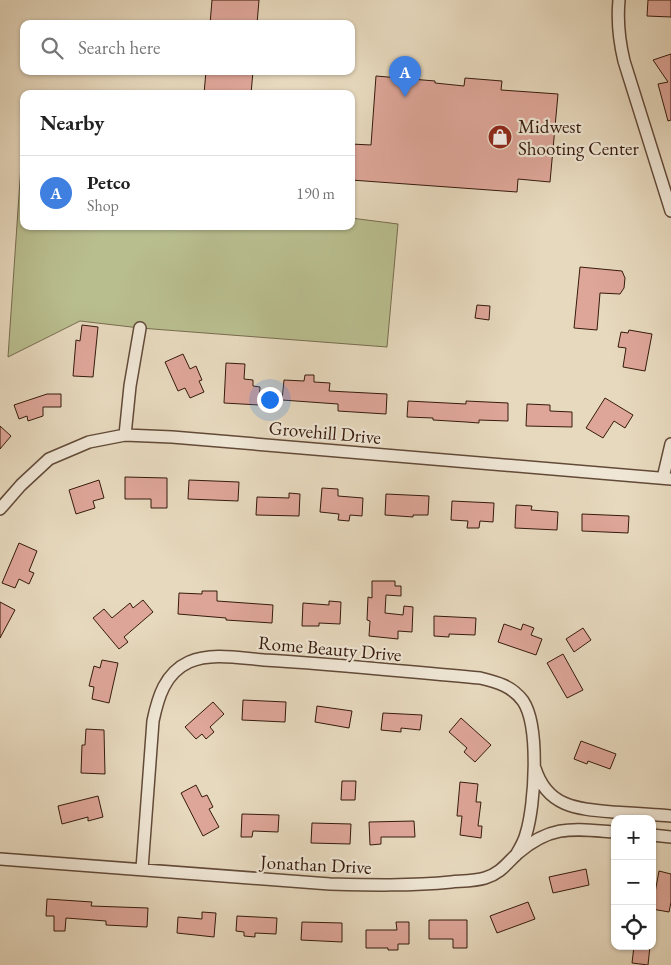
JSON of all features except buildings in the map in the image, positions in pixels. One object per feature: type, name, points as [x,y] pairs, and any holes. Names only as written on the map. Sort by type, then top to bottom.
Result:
[{"type":"street","points":[[619,0],[619,40],[624,61],[671,211]]},
{"type":"street","points":[[125,435],[130,386],[140,328]]},
{"type":"street","name":"Grovehill Drive","points":[[0,509],[21,485],[49,459],[89,442],[125,435],[172,437],[667,479]]},
{"type":"street","points":[[667,479],[671,444]]},
{"type":"street","name":"Rome Beauty Drive","points":[[142,869],[152,731],[157,704],[163,686],[171,675],[183,665],[197,658],[214,656],[480,678],[496,681],[506,686],[515,692],[528,709],[533,726],[534,761],[528,826],[524,842],[516,855]]},
{"type":"street","points":[[534,761],[538,776],[547,790],[566,805],[580,810],[671,816]]},
{"type":"street","name":"Jonathan Drive","points":[[0,859],[330,884],[435,884],[489,877],[504,868],[516,855],[540,838],[561,830],[611,832]]},
{"type":"street","points":[[656,835],[671,836]]},
{"type":"green space","points":[[20,180],[20,230],[355,230],[355,219],[398,224],[387,347],[140,328],[80,321],[8,357]]},
{"type":"place","name":"Petco","points":[[405,97]]},
{"type":"place","name":"Midwest Shooting Center","points":[[500,137]]}]
